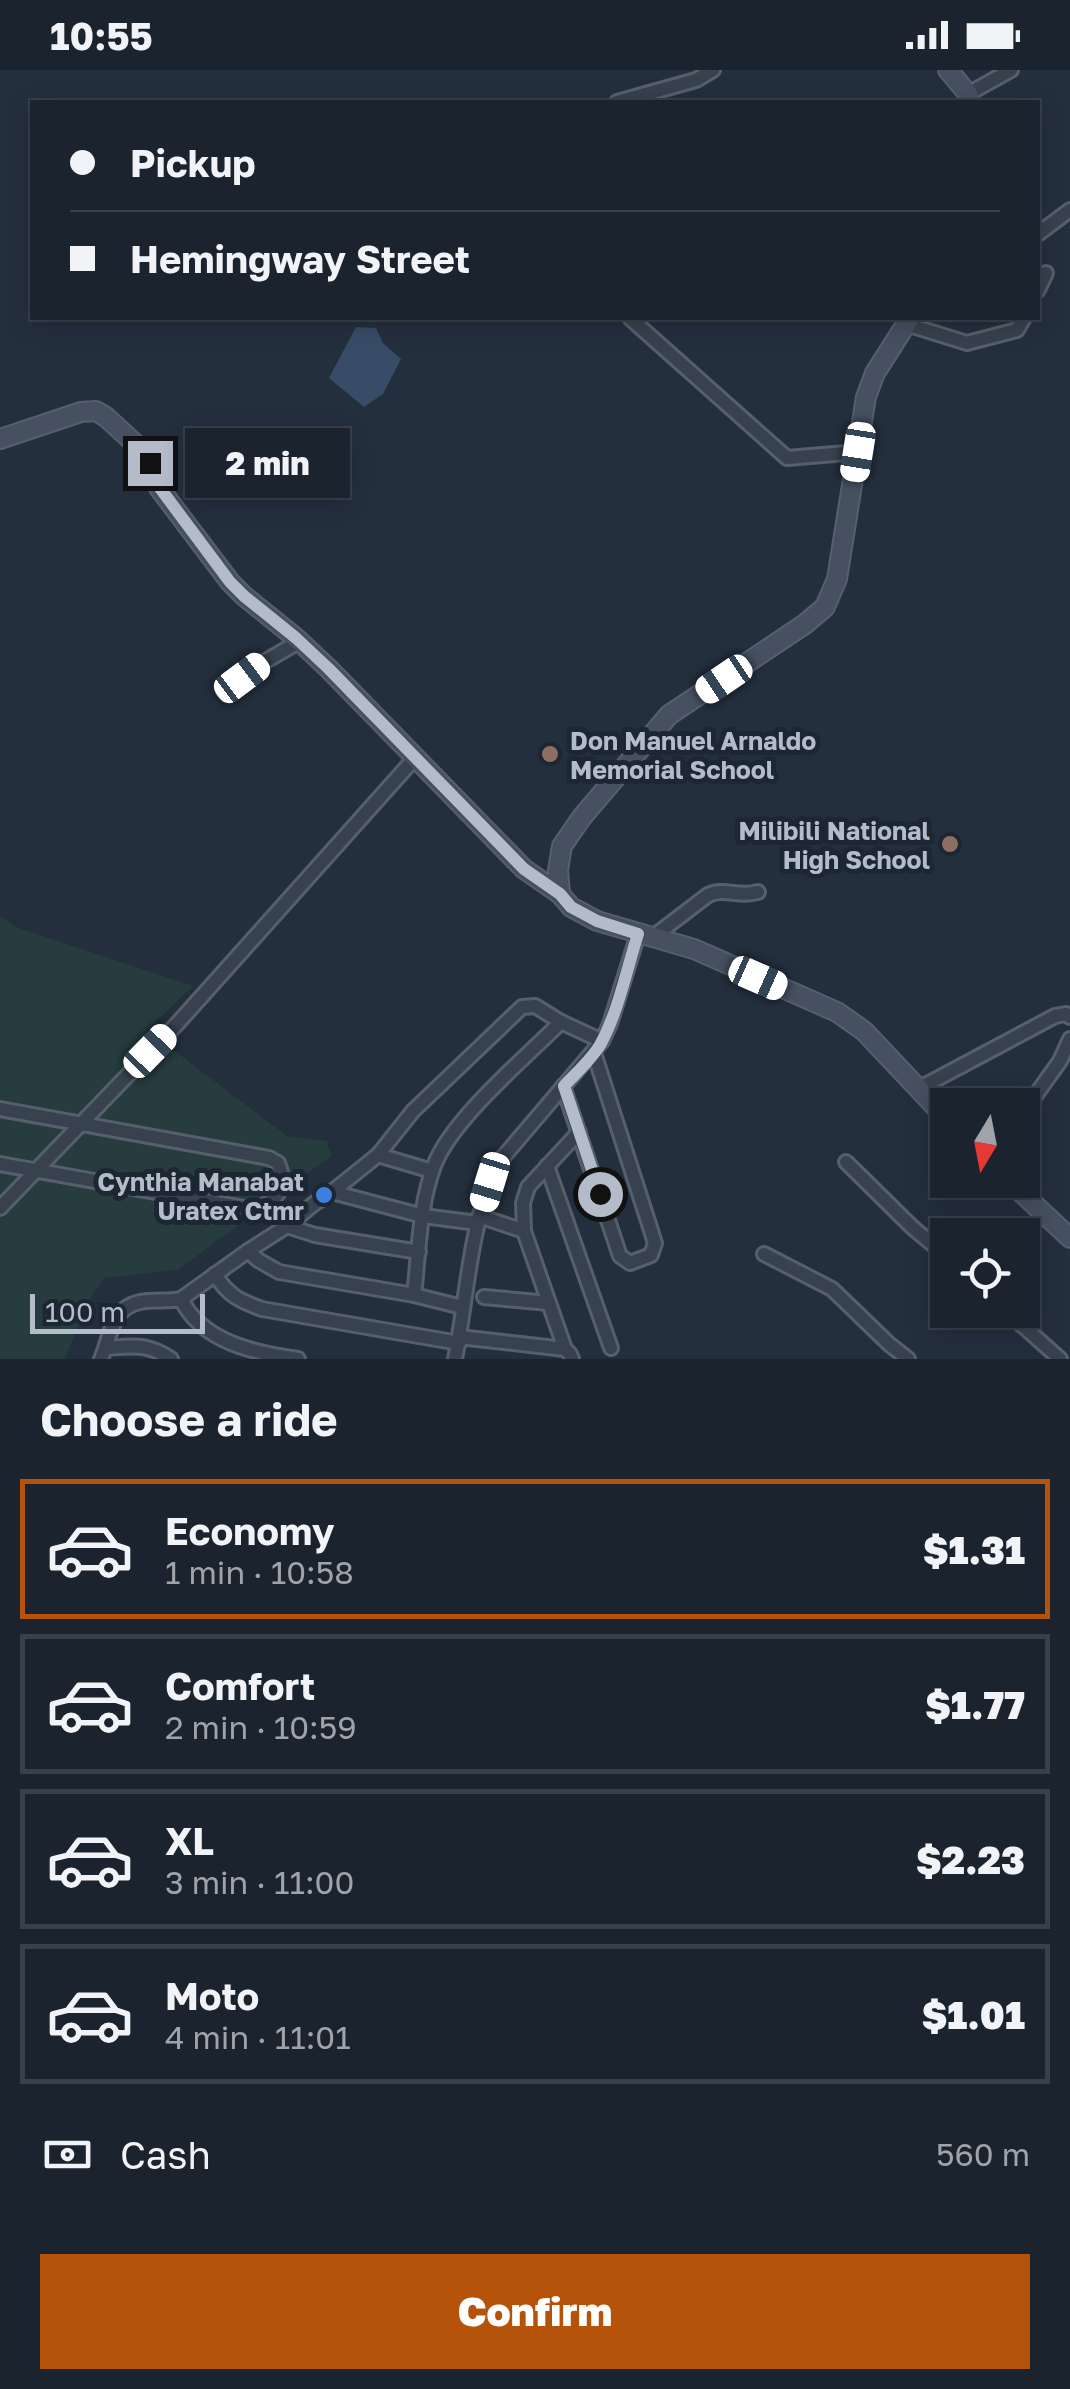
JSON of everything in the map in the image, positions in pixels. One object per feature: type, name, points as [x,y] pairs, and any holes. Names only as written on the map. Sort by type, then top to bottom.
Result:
[{"type":"main road","points":[[948,70],[969,98]]},
{"type":"main road","points":[[560,894],[562,846],[669,716],[824,607],[837,580],[866,397],[875,373],[908,320]]},
{"type":"main road","points":[[0,439],[82,412],[96,411],[106,417],[143,451],[160,488],[230,582],[300,642],[524,869],[560,894],[571,907],[597,921],[694,950],[837,1012],[864,1032],[930,1101]]},
{"type":"main road","points":[[1027,1198],[1070,1238]]},
{"type":"street","points":[[624,100],[696,80],[712,70]]},
{"type":"street","points":[[969,98],[1011,70]]},
{"type":"street","points":[[1040,232],[1070,210]]},
{"type":"street","points":[[1040,286],[1046,273]]},
{"type":"street","points":[[631,320],[788,458],[858,452]]},
{"type":"street","points":[[908,320],[967,343],[1017,330],[1023,320]]},
{"type":"street","points":[[224,691],[300,642]]},
{"type":"street","points":[[0,1208],[177,1024],[415,758]]},
{"type":"street","points":[[456,1359],[478,1220],[499,1162],[598,1047],[646,936],[717,891],[746,896],[758,892]]},
{"type":"street","points":[[103,1354],[118,1314],[127,1306],[181,1299],[288,1226],[378,1156],[414,1112],[522,1007],[535,1006],[598,1047],[655,1243],[650,1256],[630,1263],[620,1256],[564,1086]]},
{"type":"street","points":[[918,1089],[1055,1016],[1070,1017]]},
{"type":"street","points":[[414,1296],[432,1171],[448,1140],[474,1108],[561,1022]]},
{"type":"street","points":[[1040,1089],[1060,1062],[1070,1039]]},
{"type":"street","points":[[0,1109],[269,1158],[278,1163],[282,1183],[268,1204],[250,1210],[0,1164]]},
{"type":"street","points":[[215,1274],[223,1288],[238,1300],[262,1309],[568,1354],[524,1231],[523,1203],[528,1187],[579,1132]]},
{"type":"street","points":[[378,1156],[432,1171]]},
{"type":"street","points":[[846,1162],[930,1242]]},
{"type":"street","points":[[547,1166],[611,1348]]},
{"type":"street","points":[[332,1192],[423,1216],[478,1220],[524,1231]]},
{"type":"street","points":[[288,1226],[315,1235],[420,1252]]},
{"type":"street","points":[[248,1250],[279,1272],[462,1307]]},
{"type":"street","points":[[764,1254],[832,1289],[908,1359]]},
{"type":"street","points":[[484,1297],[549,1303]]},
{"type":"street","points":[[181,1299],[188,1313],[224,1340],[289,1358]]},
{"type":"street","points":[[1025,1328],[1060,1359]]},
{"type":"street","points":[[103,1354],[134,1346],[155,1348],[171,1359]]},
{"type":"green space","points":[[0,916],[16,927],[193,986],[147,1030],[287,1136],[327,1141],[331,1156],[178,1270],[105,1278],[87,1303],[65,1359],[0,1359]]},
{"type":"water","points":[[356,327],[376,328],[383,343],[401,359],[383,394],[364,407],[329,378]]},
{"type":"place","name":"Don Manuel Arnaldo Memorial School","points":[[550,754]]},
{"type":"place","name":"Milibili National High School","points":[[950,844]]},
{"type":"place","name":"Cynthia Manabat Uratex Ctmr","points":[[324,1195]]},
{"type":"route","points":[[150,463],[160,488],[230,582],[329,669],[524,869],[560,894],[571,907],[597,921],[638,934],[602,1042],[564,1086],[600,1194]]}]
